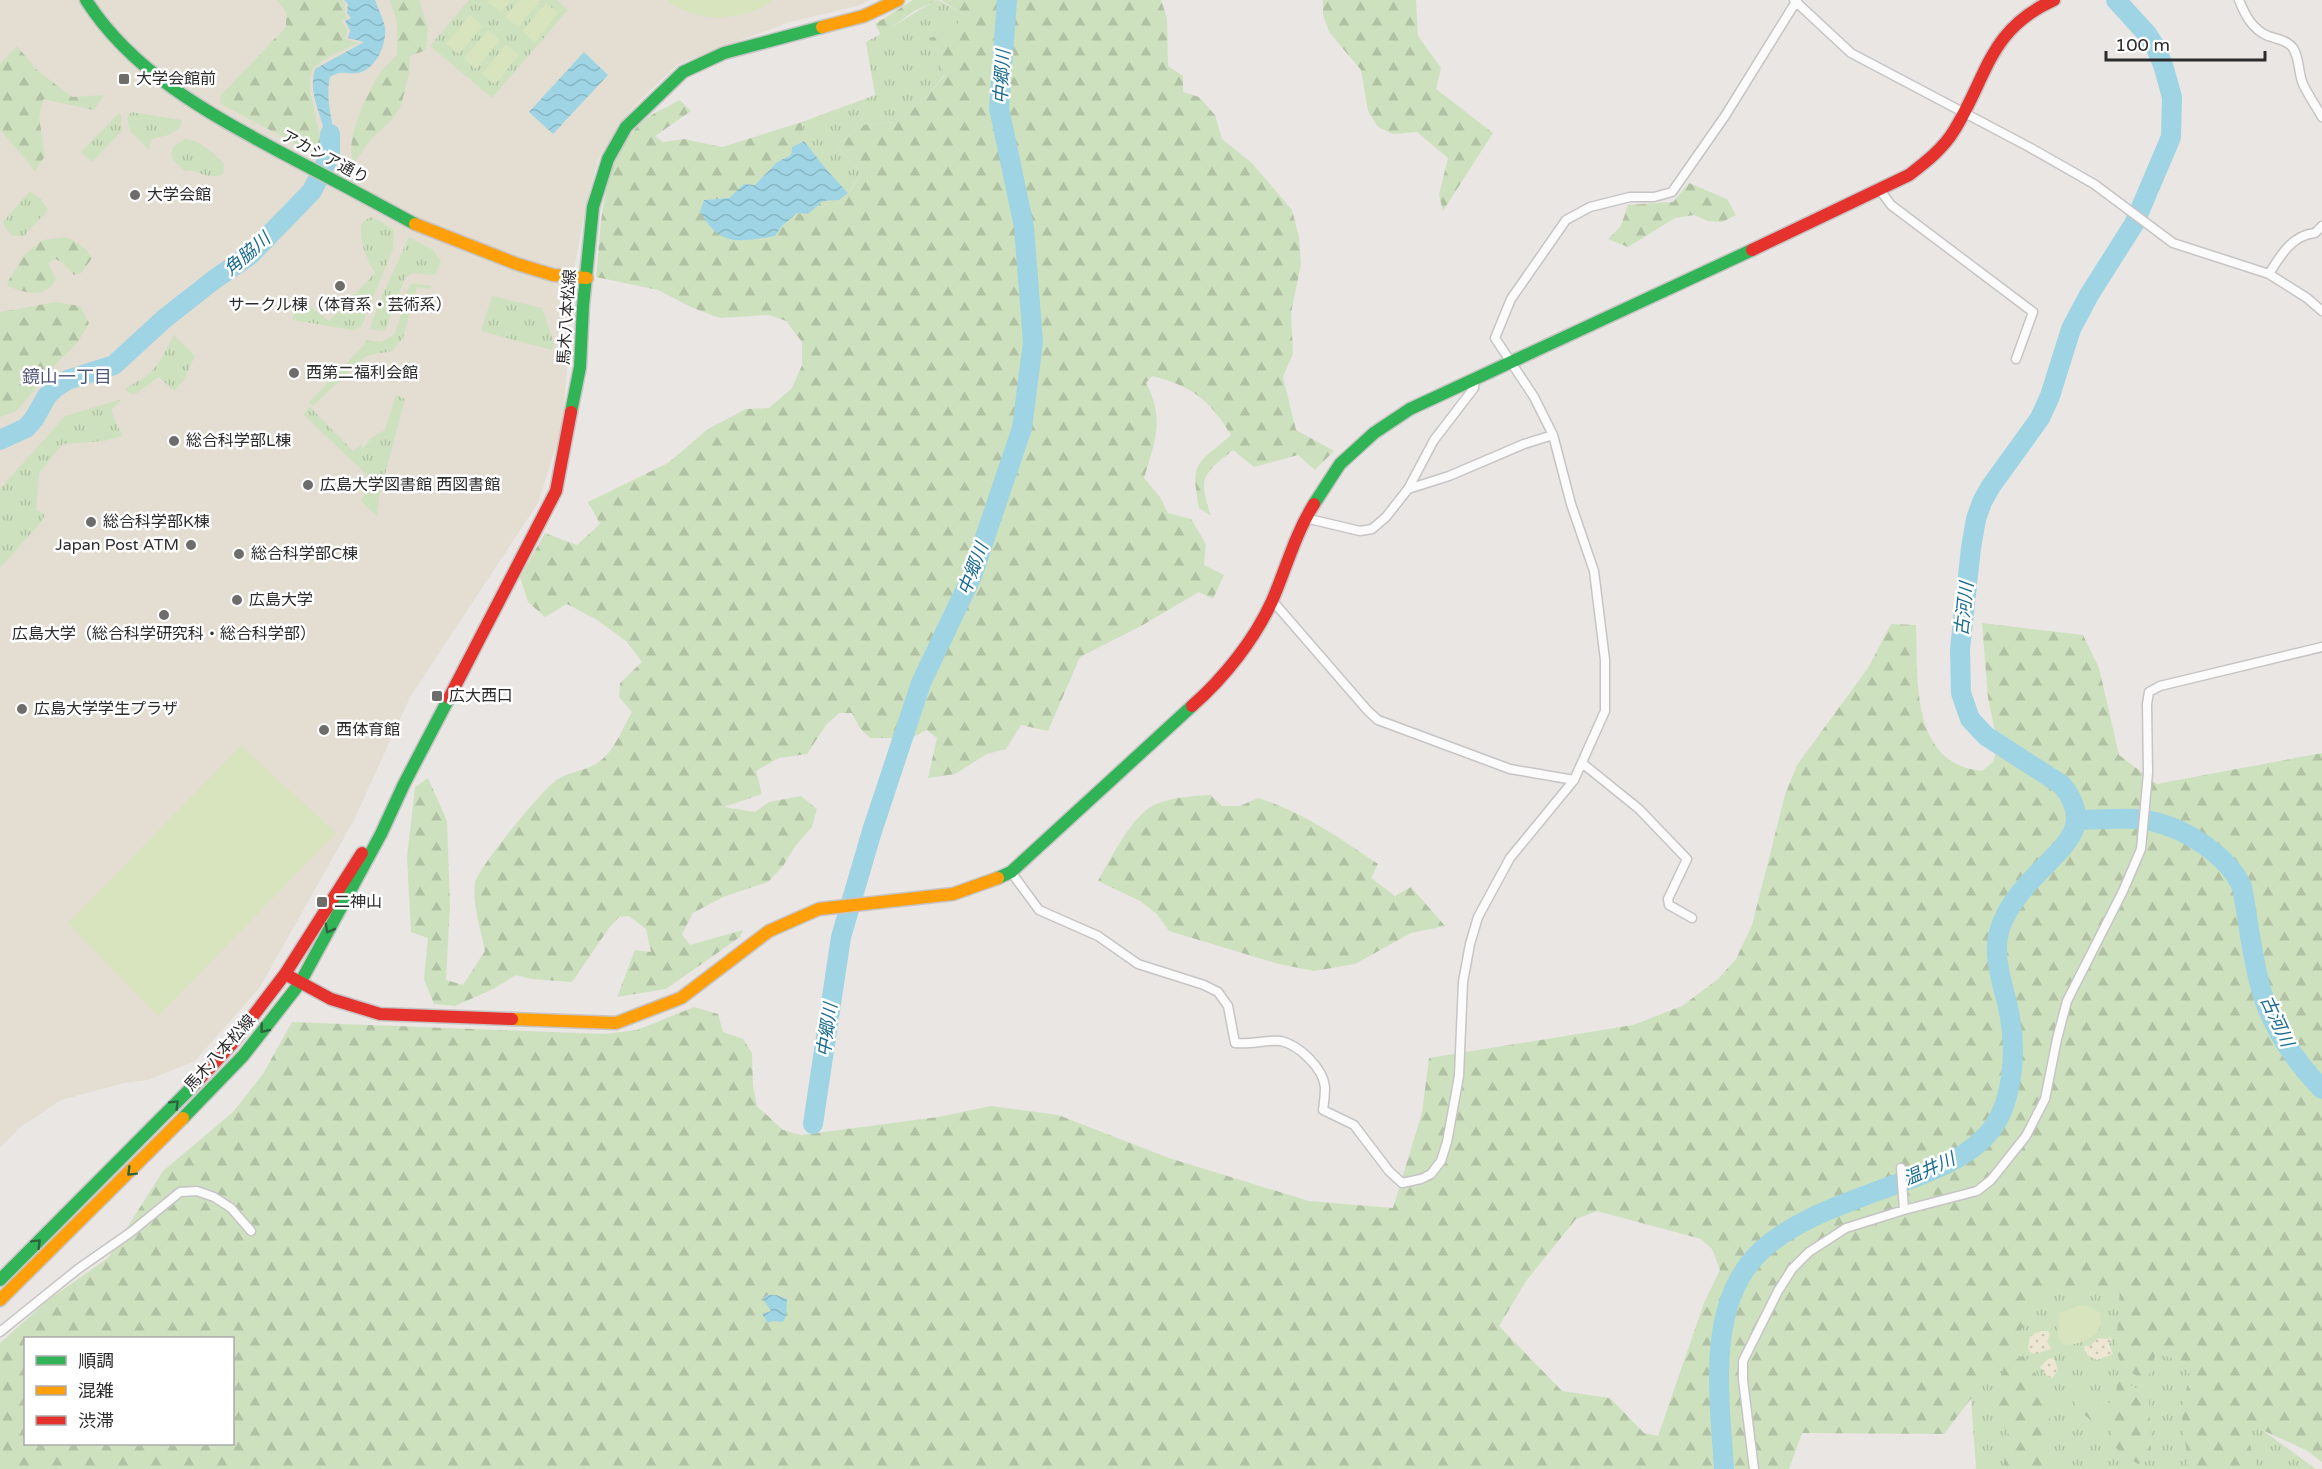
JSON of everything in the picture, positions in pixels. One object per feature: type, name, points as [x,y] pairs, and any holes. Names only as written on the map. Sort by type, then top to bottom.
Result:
[{"type":"street","name":"アカシア通り","points":[[86,0],[102,25],[135,58],[168,85],[207,112],[418,226],[544,272],[587,278]]},
{"type":"street","name":"馬木八本松線","points":[[0,1300],[137,1166],[243,1056],[300,983],[381,834],[404,784],[556,491],[580,367],[593,207],[608,159],[626,127],[683,72],[724,53],[864,16],[898,0]]},
{"type":"street","points":[[1011,872],[1039,910],[1098,936],[1138,964],[1204,985],[1218,992],[1228,1006],[1235,1043],[1248,1045],[1279,1041],[1290,1044],[1308,1058],[1320,1074],[1325,1086],[1323,1110],[1354,1125],[1389,1171],[1402,1183],[1421,1179],[1431,1174],[1441,1161],[1447,1142],[1459,1076],[1463,982],[1478,916],[1510,858],[1574,780],[1605,711],[1605,660],[1594,571],[1571,504],[1553,435],[1534,397],[1495,338],[1511,299],[1566,220],[1590,207],[1630,196],[1654,197],[1672,192],[1725,116],[1796,0],[1851,53],[2094,184],[2144,219],[2173,243],[2269,274],[2307,298],[2322,311]]},
{"type":"street","points":[[285,974],[359,1010],[380,1014],[616,1023],[681,998],[769,931],[819,909],[953,894],[982,885],[1011,872],[1209,691],[1238,657],[1271,603],[1305,518],[1340,464],[1374,433],[1410,409],[1475,377],[1615,315],[1910,175],[1936,153],[1955,131],[1989,61],[2004,36],[2027,13],[2054,0]]},
{"type":"street","points":[[2239,0],[2248,19],[2256,28],[2266,35],[2283,40],[2292,47],[2297,57],[2302,82],[2322,117]]},
{"type":"street","points":[[1880,190],[1890,205],[2033,312],[2016,359]]},
{"type":"street","points":[[2269,274],[2281,253],[2295,241],[2308,234],[2315,234],[2322,226]]},
{"type":"street","points":[[1305,518],[1360,531],[1372,529],[1386,517],[1408,489],[1434,440],[1474,388],[1475,377]]},
{"type":"street","points":[[1408,489],[1449,476],[1524,444],[1553,435]]},
{"type":"street","points":[[1271,603],[1277,606],[1378,720],[1510,769],[1574,780]]},
{"type":"street","points":[[1754,1469],[1743,1380],[1743,1361],[1778,1291],[1792,1269],[1826,1239],[1846,1228],[1904,1208],[1977,1191],[1991,1180],[2026,1136],[2045,1099],[2056,1039],[2067,1001],[2126,884],[2143,837],[2148,773],[2147,704],[2149,692],[2160,686],[2322,647]]},
{"type":"street","points":[[1582,763],[1639,809],[1687,859],[1668,899],[1670,905],[1692,918]]},
{"type":"street","name":"馬木八本松線","points":[[0,1280],[231,1045],[285,974],[404,784]]},
{"type":"street","points":[[1901,1168],[1904,1208]]},
{"type":"street","points":[[0,1332],[78,1269],[131,1232],[180,1192],[197,1191],[214,1197],[231,1208],[250,1231]]},
{"type":"shaded area","name":"広島大学","points":[[0,0],[870,0],[857,6],[789,22],[678,64],[621,121],[598,160],[588,197],[571,283],[568,311],[570,333],[562,428],[538,503],[410,697],[354,820],[260,987],[195,1061],[148,1080],[124,1083],[61,1100],[19,1128],[0,1148]]},
{"type":"green space","points":[[276,0],[342,0],[345,4],[347,18],[342,20],[347,30],[345,39],[358,43],[316,65],[310,76],[311,97],[321,157],[221,104],[220,96],[286,27],[286,11]]},
{"type":"green space","points":[[390,0],[419,0],[428,28],[426,50],[410,56],[409,74],[401,106],[390,122],[371,139],[354,163],[351,154],[352,142],[358,116],[376,80],[397,55],[397,23]]},
{"type":"green space","points":[[469,0],[557,0],[568,10],[492,98],[430,46]]},
{"type":"green space","points":[[490,0],[511,0],[501,12],[488,2]]},
{"type":"green space","points":[[519,0],[541,0],[518,27],[505,17]]},
{"type":"green space","points":[[666,0],[773,0],[748,13],[720,17],[691,13]]},
{"type":"green space","points":[[913,0],[938,0],[914,11],[881,35],[875,24]]},
{"type":"green space","points":[[938,0],[964,14],[953,32],[945,74],[928,95],[897,122],[862,125],[836,146],[862,173],[848,193],[826,170],[804,141],[802,122],[875,95],[866,42]]},
{"type":"green space","points":[[941,0],[1161,0],[1167,18],[1168,66],[1183,76],[1183,92],[1199,97],[1215,115],[1222,139],[1252,163],[1292,210],[1299,237],[1301,264],[1291,313],[1293,354],[1283,377],[1296,430],[1334,451],[1315,470],[1298,455],[1254,467],[1233,450],[1215,465],[1206,478],[1205,493],[1211,516],[1199,508],[1196,472],[1204,459],[1231,435],[1215,412],[1199,396],[1178,385],[1152,376],[1146,383],[1152,396],[1157,419],[1152,453],[1144,478],[1160,497],[1168,513],[1191,519],[1206,544],[1204,565],[1224,575],[1213,599],[1199,592],[1141,626],[1080,657],[1048,731],[1021,725],[1006,749],[987,754],[955,774],[928,778],[937,738],[927,730],[911,738],[870,738],[859,727],[852,713],[839,713],[826,725],[807,754],[779,758],[756,771],[762,794],[724,807],[755,812],[769,802],[801,796],[817,809],[812,827],[768,882],[723,897],[693,913],[682,934],[690,945],[743,930],[740,937],[666,989],[617,997],[635,950],[651,952],[646,929],[629,916],[619,917],[609,928],[572,982],[531,979],[516,975],[493,989],[455,1006],[434,1004],[424,979],[428,938],[411,932],[407,857],[415,787],[428,778],[447,821],[450,906],[446,980],[463,985],[485,951],[474,891],[475,883],[487,862],[550,785],[562,777],[596,764],[608,754],[632,712],[619,697],[620,683],[642,662],[626,641],[597,620],[567,604],[545,617],[528,602],[520,577],[545,533],[577,545],[600,524],[588,502],[668,463],[708,429],[746,409],[769,408],[792,388],[802,365],[802,342],[786,321],[769,315],[720,318],[693,308],[658,290],[596,277],[606,191],[620,151],[632,133],[647,118],[680,100],[691,111],[655,136],[663,142],[684,139],[722,147],[802,122],[804,141],[792,147],[791,155],[777,162],[755,185],[744,184],[729,198],[704,200],[774,236],[797,213],[808,214],[823,201],[843,196],[854,185],[862,173],[836,146],[862,125],[897,122],[928,95],[945,75],[929,38],[953,32],[963,14]]},
{"type":"green space","points":[[1323,0],[1416,0],[1418,36],[1441,68],[1436,89],[1493,133],[1443,211],[1439,195],[1448,158],[1417,132],[1393,134],[1378,127],[1368,111],[1361,70],[1329,32],[1323,15]]},
{"type":"green space","points":[[546,3],[558,13],[535,42],[522,31]]},
{"type":"green space","points":[[470,15],[483,26],[459,54],[446,44]]},
{"type":"green space","points":[[488,30],[500,40],[476,69],[464,58]]},
{"type":"green space","points":[[506,45],[519,55],[495,84],[482,74]]},
{"type":"green space","points":[[17,46],[37,70],[72,97],[104,95],[94,110],[43,99],[39,117],[45,156],[35,171],[0,129],[0,64]]},
{"type":"green space","points":[[131,112],[182,120],[180,128],[168,135],[152,139],[149,150],[130,131],[127,119]]},
{"type":"green space","points":[[119,113],[122,131],[92,162],[81,152]]},
{"type":"green space","points":[[185,139],[201,144],[224,164],[223,174],[211,176],[190,170],[186,172],[173,160],[171,154],[173,147]]},
{"type":"green space","points":[[1689,183],[1727,199],[1736,215],[1722,222],[1708,221],[1694,215],[1675,218],[1628,247],[1608,239],[1621,226],[1628,205],[1673,202]]},
{"type":"green space","points":[[30,191],[41,199],[48,210],[24,236],[13,236],[5,228],[3,222]]},
{"type":"green space","points":[[370,217],[394,230],[393,249],[361,327],[353,330],[293,320],[294,307],[303,301],[329,321],[375,273],[361,238],[361,224]]},
{"type":"green space","points":[[66,237],[81,246],[92,258],[81,273],[74,275],[62,262],[55,259],[48,263],[56,279],[47,290],[36,293],[9,287],[7,283],[25,254],[43,240]]},
{"type":"green space","points":[[409,237],[433,250],[441,261],[435,275],[412,273],[405,278],[386,328],[383,331],[370,329],[379,303]]},
{"type":"green space","points":[[413,283],[431,286],[430,289],[417,287],[403,338],[392,351],[366,356],[313,406],[309,402],[364,345],[366,340],[381,342],[395,334],[409,286]]},
{"type":"green space","points":[[492,296],[542,308],[554,343],[552,350],[481,331]]},
{"type":"green space","points":[[56,302],[80,306],[89,323],[78,342],[47,373],[16,411],[0,417],[0,312]]},
{"type":"green space","points":[[174,335],[195,356],[183,381],[174,391],[159,377],[137,393],[131,394],[126,388],[151,372]]},
{"type":"green space","points":[[396,395],[405,399],[379,497],[377,516],[361,501],[365,494],[359,490],[370,478],[303,414],[310,407],[353,451],[361,444],[363,449],[371,438],[385,430]]},
{"type":"green space","points":[[122,399],[111,410],[122,436],[104,441],[63,444],[39,473],[36,510],[45,514],[42,521],[0,568],[0,489],[65,416]]},
{"type":"green space","points":[[1982,623],[2083,635],[2099,668],[2119,755],[2157,784],[2322,753],[2322,1462],[2306,1450],[2242,1421],[2258,1469],[2189,1469],[2181,1410],[2190,1375],[2182,1361],[2156,1353],[2145,1381],[2122,1367],[2116,1350],[2120,1288],[2048,1289],[2005,1354],[1944,1434],[1802,1433],[1789,1469],[0,1469],[0,1343],[48,1300],[108,1258],[163,1171],[233,1112],[263,1074],[292,1022],[604,1034],[637,1030],[694,1007],[718,1014],[723,1032],[743,1039],[752,1053],[753,1086],[757,1106],[783,1130],[801,1135],[938,1117],[991,1106],[1058,1115],[1169,1158],[1309,1201],[1393,1208],[1422,1113],[1429,1058],[1633,1025],[1682,1006],[1718,979],[1736,959],[1752,925],[1785,795],[1797,765],[1868,668],[1891,624],[1916,625],[1917,670],[1923,716],[1930,736],[1942,753],[1959,765],[1982,771],[1993,762],[1998,745],[1988,698]],"holes":[[[1597,1211],[1701,1239],[1712,1249],[1720,1270],[1704,1303],[1658,1436],[1644,1433],[1610,1398],[1562,1391],[1499,1326],[1526,1281],[1576,1219]]]},
{"type":"green space","points":[[241,746],[336,833],[158,1016],[68,923]]},
{"type":"green space","points":[[1211,795],[1222,806],[1240,806],[1258,798],[1305,818],[1378,864],[1371,878],[1395,896],[1411,887],[1445,926],[1411,933],[1355,964],[1314,971],[1279,964],[1169,931],[1157,914],[1140,901],[1098,881],[1123,838],[1147,809],[1169,800]]},
{"type":"green space","points":[[2063,1073],[2228,1405],[2316,1469],[1976,1469],[1968,1355]]},
{"type":"green space","points":[[2078,1306],[2088,1306],[2100,1313],[2101,1324],[2096,1333],[2086,1340],[2074,1344],[2063,1344],[2058,1338],[2059,1313]]},
{"type":"green space","points":[[2024,1355],[2051,1399],[2048,1469],[2003,1469],[2008,1432],[1991,1411],[2004,1366]]},
{"type":"green space","points":[[2117,1381],[2149,1395],[2151,1460],[2138,1464],[2112,1443],[2109,1403],[2116,1397]]},
{"type":"green space","points":[[2078,1390],[2097,1403],[2103,1412],[2106,1424],[2098,1426],[2081,1412],[2071,1398]]},
{"type":"sand","points":[[2041,1331],[2048,1331],[2050,1335],[2047,1341],[2051,1349],[2036,1354],[2031,1353],[2028,1348],[2030,1336]]},
{"type":"sand","points":[[2109,1336],[2112,1340],[2109,1344],[2113,1354],[2097,1360],[2086,1353],[2084,1346],[2090,1346],[2098,1338],[2109,1339]]},
{"type":"sand","points":[[2054,1357],[2058,1371],[2052,1378],[2046,1375],[2040,1367]]},
{"type":"water","points":[[344,0],[375,0],[385,27],[385,34],[379,55],[370,67],[357,73],[341,73],[330,77],[328,99],[334,138],[331,162],[326,158],[326,137],[314,94],[313,77],[315,69],[364,42],[348,38],[350,30],[345,21],[351,18],[347,13],[348,4]]},
{"type":"water","points":[[584,52],[608,75],[553,134],[529,112]]},
{"type":"water","points":[[804,141],[848,193],[839,200],[823,201],[808,214],[797,213],[782,226],[775,236],[751,240],[732,239],[723,237],[707,223],[700,212],[704,200],[729,198],[744,184],[755,185],[777,162],[791,155],[792,147]]},
{"type":"water","points":[[767,1295],[787,1299],[786,1316],[783,1322],[768,1323],[762,1314],[771,1311],[763,1299]]},
{"type":"waterway","name":"中郷川","points":[[813,1124],[841,937],[872,831],[921,683],[972,576],[1022,428],[1033,342],[1024,227],[999,108],[1007,0]]},
{"type":"waterway","name":"古河川","points":[[1724,1469],[1720,1413],[1720,1353],[1731,1296],[1744,1271],[1763,1249],[1789,1230],[1834,1208],[1936,1169],[1974,1147],[1995,1125],[2007,1095],[2013,1061],[2013,1043],[2009,1012],[1999,972],[1997,952],[1999,932],[2016,898],[2068,840],[2076,821],[2075,810],[2071,798],[2062,785],[1986,736],[1970,719],[1961,693],[1960,649],[1971,548],[1976,519],[1982,502],[2040,418],[2050,396],[2071,329],[2089,295],[2134,224],[2171,137],[2172,97],[2163,65],[2147,34],[2116,0]]},
{"type":"waterway","name":"角脇川","points":[[0,440],[26,428],[47,396],[56,387],[67,380],[114,365],[164,319],[250,255],[312,191],[330,155],[330,134]]},
{"type":"waterway","name":"古河川","points":[[2076,820],[2127,819],[2155,822],[2193,838],[2206,846],[2227,865],[2242,887],[2256,969],[2273,1021],[2287,1046],[2322,1089]]},
{"type":"traffic: fast","points":[[86,0],[126,49],[149,70],[200,106],[254,138],[415,224]]},
{"type":"traffic: fast","points":[[571,412],[580,367],[583,306],[593,207],[608,159],[626,127],[683,72],[724,53],[822,27]]},
{"type":"traffic: fast","points":[[1314,504],[1340,464],[1374,433],[1410,409],[1752,250]]},
{"type":"traffic: fast","points":[[183,1118],[243,1056],[300,983],[381,834],[449,698]]},
{"type":"traffic: fast","points":[[998,878],[1011,872],[1192,706]]},
{"type":"traffic: fast","points":[[0,1280],[195,1084]]},
{"type":"traffic: slow","points":[[822,27],[864,16],[898,0]]},
{"type":"traffic: slow","points":[[415,224],[517,264],[553,275],[587,278]]},
{"type":"traffic: slow","points":[[512,1019],[616,1023],[681,998],[769,931],[819,909],[953,894],[998,878]]},
{"type":"traffic: slow","points":[[0,1300],[183,1118]]},
{"type":"traffic: jam","points":[[1752,250],[1909,175],[1922,165],[1951,136],[1992,55],[2003,39],[2032,12],[2054,0]]},
{"type":"traffic: jam","points":[[449,698],[556,491],[571,412]]},
{"type":"traffic: jam","points":[[1192,706],[1216,683],[1257,630],[1272,601],[1296,539],[1314,504]]},
{"type":"traffic: jam","points":[[195,1084],[231,1045],[285,974],[362,853]]},
{"type":"traffic: jam","points":[[285,974],[331,999],[380,1014],[512,1019]]},
{"type":"place","name":"大学会館前","points":[[124,79]]},
{"type":"place","name":"大学会館","points":[[135,195]]},
{"type":"place","name":"サークル棟（体育系・芸術系）","points":[[340,286]]},
{"type":"place","name":"西第二福利会館","points":[[294,373]]},
{"type":"place","name":"総合科学部L棟","points":[[174,441]]},
{"type":"place","name":"広島大学図書館 西図書館","points":[[308,485]]},
{"type":"place","name":"総合科学部K棟","points":[[91,522]]},
{"type":"place","name":"Japan Post ATM","points":[[191,545]]},
{"type":"place","name":"総合科学部C棟","points":[[239,554]]},
{"type":"place","name":"広島大学","points":[[237,600]]},
{"type":"place","name":"広島大学（総合科学研究科・総合科学部）","points":[[164,615]]},
{"type":"place","name":"広大西口","points":[[437,696]]},
{"type":"place","name":"広島大学学生プラザ","points":[[22,709]]},
{"type":"place","name":"西体育館","points":[[324,730]]},
{"type":"place","name":"二神山","points":[[322,902]]},
{"type":"district","name":"鏡山一丁目","points":[[67,377]]},
{"type":"water label","name":"温井川","points":[[1929,1169]]}]
